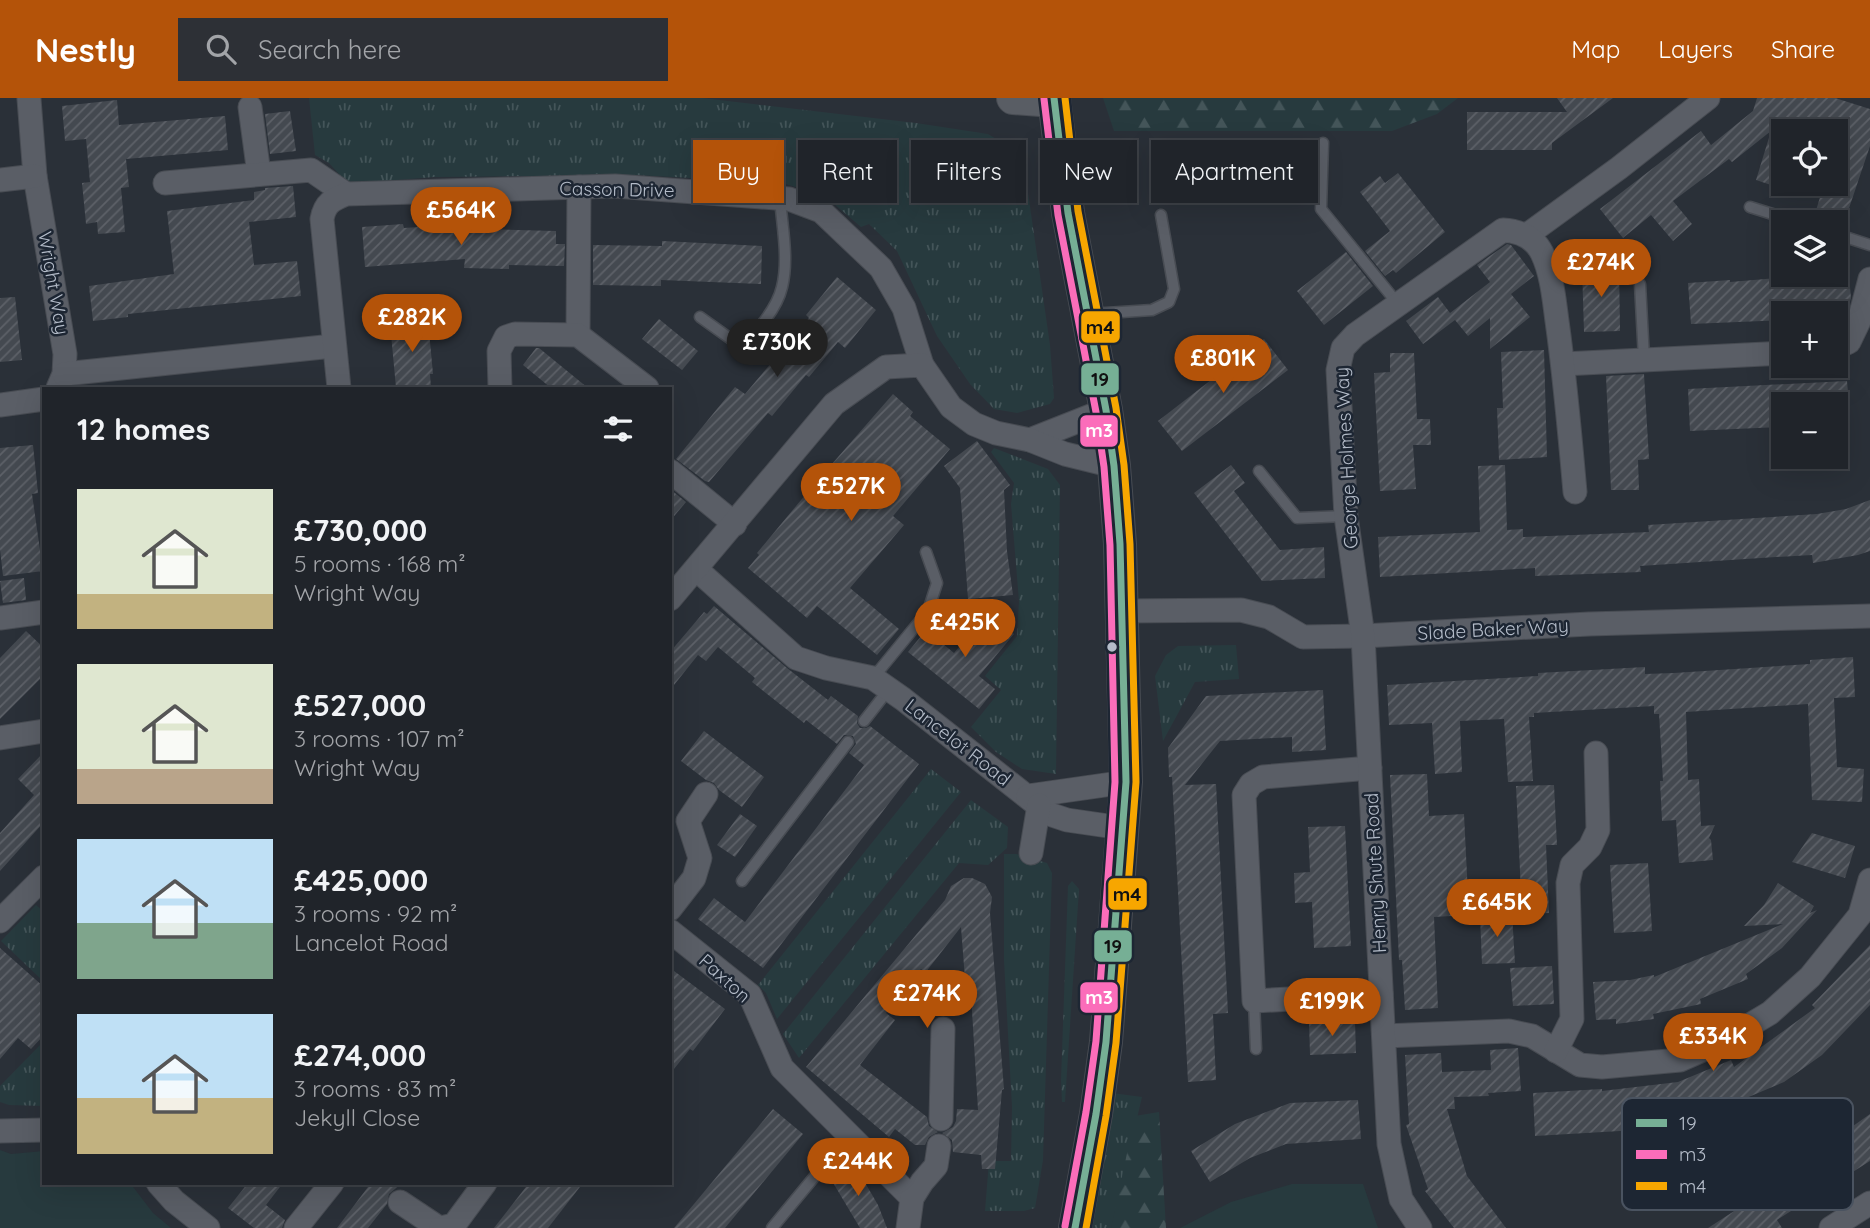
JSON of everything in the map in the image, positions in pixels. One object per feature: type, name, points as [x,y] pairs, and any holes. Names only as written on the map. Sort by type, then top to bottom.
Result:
[{"type":"street","points":[[1013,98],[1054,99],[1068,214],[1106,410],[1114,466],[1122,611],[1126,782],[1106,1042],[1075,1228]]},
{"type":"street","points":[[1575,492],[1563,364],[1551,279],[1541,251],[1527,235],[1619,168],[1708,98]]},
{"type":"street","name":"Wright Way","points":[[30,99],[35,176],[63,338],[61,381]]},
{"type":"street","points":[[250,107],[259,174]]},
{"type":"street","points":[[165,183],[311,170],[346,194]]},
{"type":"street","points":[[0,180],[35,176]]},
{"type":"street","name":"Casson Drive","points":[[346,194],[615,186],[693,192]]},
{"type":"street","points":[[578,335],[579,187]]},
{"type":"street","points":[[339,387],[321,219],[324,207],[331,200],[346,194]]},
{"type":"street","name":"Casson Drive","points":[[784,198],[821,211],[881,268],[904,308],[922,365]]},
{"type":"street","name":"George Holmes Way","points":[[1363,636],[1346,516],[1338,370],[1343,348],[1355,335],[1503,230],[1516,230],[1527,235]]},
{"type":"street","points":[[1848,342],[1859,321],[1870,279]]},
{"type":"street","points":[[500,387],[499,351],[506,337],[516,334],[578,335],[646,387]]},
{"type":"street","points":[[61,381],[333,346]]},
{"type":"street","points":[[1563,364],[1771,354]]},
{"type":"street","points":[[672,597],[834,404],[886,367],[922,365],[951,407],[974,424],[996,433],[1030,440],[1066,454],[1114,466]]},
{"type":"street","points":[[0,405],[42,400]]},
{"type":"street","points":[[1030,440],[1106,410]]},
{"type":"street","points":[[672,473],[734,524]]},
{"type":"street","name":"Lancelot Road","points":[[696,569],[796,658],[881,684],[1049,814],[1067,820],[1122,828]]},
{"type":"street","name":"Slade Baker Way","points":[[1122,611],[1241,610],[1269,617],[1303,637],[1589,624],[1870,616]]},
{"type":"street","points":[[0,618],[42,612]]},
{"type":"street","points":[[1870,616],[1870,621]]},
{"type":"street","name":"Henry Shute Road","points":[[1363,636],[1389,1144],[1401,1199],[1420,1228]]},
{"type":"street","points":[[0,738],[42,731]]},
{"type":"street","points":[[1556,1051],[1572,1019],[1568,884],[1572,866],[1590,847],[1598,830],[1595,752]]},
{"type":"street","points":[[1370,768],[1263,777],[1251,784],[1244,795],[1254,1001],[1381,994]]},
{"type":"street","name":"Lancelot Road","points":[[1033,801],[1126,782]]},
{"type":"street","points":[[672,906],[694,878],[700,858],[688,821],[706,794]]},
{"type":"street","points":[[1031,853],[1033,801]]},
{"type":"street","points":[[0,922],[42,879]]},
{"type":"street","points":[[1384,1036],[1509,1031],[1532,1036],[1580,1065],[1602,1068],[1681,1060],[1723,1041],[1770,1013],[1810,977],[1865,918],[1870,880]]},
{"type":"street","name":"Paxton","points":[[672,933],[750,996],[782,1068],[912,1198]]},
{"type":"street","points":[[941,1119],[943,1028]]},
{"type":"street","points":[[0,1131],[42,1130]]},
{"type":"street","points":[[908,1228],[912,1198],[936,1166],[939,1146]]},
{"type":"street","points":[[160,1185],[208,1228]]},
{"type":"street","points":[[296,1228],[330,1185]]},
{"type":"street","points":[[400,1202],[429,1225],[454,1225],[484,1185]]},
{"type":"street","points":[[1831,1228],[1870,1203]]},
{"type":"lane","points":[[1323,143],[1321,209],[1398,304]]},
{"type":"lane","points":[[700,317],[742,347],[771,310],[782,289],[785,268],[780,203]]},
{"type":"lane","points":[[1750,208],[1771,214]]},
{"type":"lane","points":[[1087,315],[1152,310],[1169,302],[1174,289],[1161,215]]},
{"type":"lane","points":[[1848,238],[1870,245]]},
{"type":"lane","points":[[1640,284],[1644,359]]},
{"type":"lane","points":[[1259,471],[1297,518],[1346,516]]},
{"type":"lane","points":[[881,684],[928,611],[937,583],[926,552]]},
{"type":"lane","name":"Lancelot Road","points":[[864,721],[881,684]]},
{"type":"lane","points":[[742,881],[848,742]]},
{"type":"lane","points":[[1254,1001],[1256,1049]]},
{"type":"lane","points":[[772,1228],[849,1135]]},
{"type":"green space","points":[[309,98],[702,98],[988,134],[998,140],[911,140],[911,203],[1026,203],[1026,179],[1050,345],[1054,398],[1050,404],[1017,413],[994,409],[970,384],[937,336],[897,251],[869,224],[861,227],[833,203],[897,203],[897,140],[798,140],[798,188],[784,183],[784,140],[693,140],[693,178],[636,175],[434,177],[348,184],[329,163],[315,155]]},
{"type":"green space","points":[[1103,98],[1458,98],[1437,114],[1392,131],[1114,131]]},
{"type":"green space","points":[[994,448],[1048,469],[1060,485],[1056,774],[1022,769],[996,752],[971,727],[1001,690],[985,676],[1017,636],[1019,601],[1011,504],[1014,483],[991,452]]},
{"type":"green space","points":[[1236,645],[1239,679],[1195,682],[1163,741],[1155,676],[1166,655],[1178,646]]},
{"type":"green space","points":[[931,769],[961,792],[777,1019],[766,993],[758,985]]},
{"type":"green space","points":[[971,800],[1008,827],[1007,848],[988,865],[959,863],[799,1058],[783,1034]]},
{"type":"green space","points":[[1004,854],[1016,854],[1047,863],[1052,873],[1043,1160],[1035,1208],[1024,1211],[985,1211],[989,1161],[1011,1161],[1012,1107],[1004,960]]},
{"type":"green space","points":[[1072,881],[1079,889],[1065,1102],[1062,1102],[1068,886]]},
{"type":"green space","points":[[36,905],[42,910],[42,980],[1,941]]},
{"type":"green space","points":[[42,1043],[42,1106],[9,1105],[0,1102],[0,1086]]},
{"type":"green space","points":[[1112,1093],[1142,1097],[1111,1228],[1088,1228]]},
{"type":"green space","points":[[1159,1112],[1166,1228],[1111,1228],[1135,1116]]},
{"type":"green space","points":[[0,1150],[11,1154],[42,1151],[42,1185],[132,1185],[153,1213],[171,1228],[0,1228]]},
{"type":"green space","points":[[1292,1184],[1363,1184],[1378,1228],[1180,1228],[1231,1202]]},
{"type":"building","points":[[1557,98],[1613,98],[1552,143],[1552,150],[1467,150],[1467,112],[1567,112]]},
{"type":"building","points":[[1757,98],[1835,98],[1870,109],[1870,146],[1848,211],[1816,210],[1820,196],[1848,196],[1848,119],[1771,119],[1771,131],[1732,162],[1729,159],[1673,201],[1692,224],[1673,241],[1651,215],[1623,238],[1600,209],[1701,131],[1711,145],[1753,111]]},
{"type":"building","points":[[117,100],[119,125],[225,116],[228,150],[126,159],[129,187],[121,188],[125,232],[98,234],[97,222],[86,224],[82,183],[90,182],[86,139],[65,141],[62,106]]},
{"type":"building","points":[[290,111],[296,151],[270,154],[265,114]]},
{"type":"building","points":[[1771,131],[1771,185],[1756,180]]},
{"type":"building","points":[[1398,173],[1445,232],[1396,273],[1393,270],[1385,276],[1365,251],[1390,231],[1360,192],[1380,176],[1385,183]]},
{"type":"building","points":[[293,186],[296,217],[249,222],[254,265],[297,261],[301,296],[128,314],[128,317],[93,321],[89,286],[174,274],[167,211],[254,200],[254,192],[265,188]]},
{"type":"building","points":[[403,224],[404,228],[448,225],[448,228],[556,231],[556,244],[565,244],[564,266],[464,268],[465,259],[365,267],[362,227]]},
{"type":"building","points":[[662,241],[762,246],[761,284],[661,280],[661,286],[593,285],[593,245],[662,246]]},
{"type":"building","points":[[1507,244],[1511,245],[1534,276],[1511,294],[1530,317],[1490,349],[1490,318],[1468,336],[1455,320],[1423,344],[1406,321],[1438,297],[1450,313],[1490,282],[1477,265]]},
{"type":"building","points":[[1346,252],[1373,286],[1324,325],[1297,291]]},
{"type":"building","points":[[1619,266],[1620,331],[1584,332],[1582,267]]},
{"type":"building","points":[[1849,275],[1851,298],[1848,307],[1848,301],[1771,301],[1771,321],[1691,324],[1688,283],[1771,278],[1771,287],[1848,287]]},
{"type":"building","points":[[837,277],[876,310],[845,348],[838,342],[772,416],[768,413],[709,482],[676,459],[735,387],[745,394],[809,318],[806,315]]},
{"type":"building","points":[[15,297],[22,360],[0,362],[0,298]]},
{"type":"building","points":[[659,319],[698,351],[682,370],[642,339]]},
{"type":"building","points":[[428,320],[433,374],[430,374],[431,387],[396,387],[390,323]]},
{"type":"building","points":[[1264,339],[1288,370],[1182,451],[1158,421]]},
{"type":"building","points":[[536,348],[539,348],[587,387],[550,387],[523,365]]},
{"type":"building","points":[[1544,350],[1547,457],[1499,460],[1497,408],[1503,408],[1501,352]]},
{"type":"building","points":[[1390,353],[1414,353],[1417,419],[1430,419],[1431,445],[1413,445],[1416,489],[1380,491],[1374,373],[1390,372]]},
{"type":"building","points":[[1644,374],[1649,459],[1638,460],[1639,490],[1611,490],[1606,376]]},
{"type":"building","points":[[1847,381],[1848,392],[1771,392],[1771,427],[1690,431],[1688,389]]},
{"type":"building","points":[[893,394],[913,412],[910,416],[950,449],[893,516],[904,525],[850,588],[899,629],[877,655],[817,606],[807,618],[748,568],[759,555],[757,553],[811,488]]},
{"type":"building","points":[[977,441],[1010,485],[1004,490],[1007,551],[1013,595],[968,599],[960,488],[944,466]]},
{"type":"building","points":[[33,445],[38,493],[32,494],[42,571],[3,576],[0,549],[0,448]]},
{"type":"building","points":[[1231,465],[1245,483],[1234,491],[1280,550],[1324,547],[1325,578],[1262,581],[1194,493]]},
{"type":"building","points":[[1505,465],[1507,530],[1523,529],[1523,537],[1649,532],[1648,525],[1817,514],[1846,509],[1870,500],[1870,551],[1813,563],[1812,555],[1640,566],[1641,572],[1535,576],[1535,568],[1380,577],[1378,537],[1480,532],[1478,466]]},
{"type":"building","points":[[672,491],[686,502],[672,519]]},
{"type":"building","points":[[24,578],[26,600],[3,603],[0,581]]},
{"type":"building","points":[[714,606],[828,700],[831,696],[858,716],[857,723],[860,728],[870,726],[919,764],[763,968],[698,919],[714,898],[745,922],[864,765],[849,753],[856,744],[853,736],[844,735],[837,744],[806,720],[804,723],[752,682],[755,678],[718,647],[706,661],[698,655],[672,688],[672,650],[704,612],[707,614]]},
{"type":"building","points":[[987,613],[1014,634],[979,676],[995,689],[979,709],[908,652],[926,630],[954,653]]},
{"type":"building","points":[[26,631],[42,646],[42,677],[0,719],[0,658]]},
{"type":"building","points":[[1853,657],[1855,697],[1834,698],[1837,767],[1864,769],[1862,802],[1812,800],[1808,704],[1686,712],[1688,780],[1699,779],[1701,826],[1715,825],[1709,838],[1713,860],[1679,863],[1676,820],[1662,821],[1660,781],[1663,781],[1659,714],[1654,714],[1654,706],[1534,713],[1534,717],[1529,717],[1533,781],[1508,782],[1504,719],[1460,721],[1462,772],[1435,774],[1432,723],[1389,725],[1387,685],[1645,667],[1645,674],[1674,673],[1810,664],[1810,660]]},
{"type":"building","points":[[1323,690],[1326,750],[1292,752],[1292,737],[1220,741],[1185,785],[1216,784],[1228,1013],[1213,1014],[1216,1080],[1188,1082],[1172,777],[1169,777],[1168,748],[1206,696]]},
{"type":"building","points":[[704,731],[764,777],[742,807],[714,783],[681,761]]},
{"type":"building","points":[[42,754],[42,824],[0,871],[0,833],[34,795],[18,779]]},
{"type":"building","points":[[1427,774],[1429,816],[1464,814],[1469,915],[1434,917],[1438,1008],[1405,1010],[1402,960],[1399,960],[1390,775]]},
{"type":"building","points":[[1554,785],[1557,845],[1546,845],[1549,913],[1522,914],[1516,786]]},
{"type":"building","points":[[740,814],[757,826],[735,857],[717,845]]},
{"type":"building","points":[[1345,826],[1351,946],[1314,948],[1312,902],[1295,903],[1294,873],[1310,872],[1308,827]]},
{"type":"building","points":[[1812,833],[1855,846],[1845,878],[1792,862]]},
{"type":"building","points":[[1648,863],[1652,931],[1614,933],[1610,865]]},
{"type":"building","points":[[964,878],[972,878],[985,884],[992,897],[990,913],[1004,1089],[995,1169],[982,1169],[981,1155],[953,1152],[952,1140],[942,1133],[953,1127],[957,1109],[978,1110],[970,978],[965,979],[961,927],[925,973],[921,969],[886,1013],[895,1020],[860,1065],[927,1117],[929,1126],[938,1132],[929,1137],[925,1145],[915,1145],[895,1129],[889,1137],[806,1067],[945,900],[951,886]]},
{"type":"building","points":[[1778,883],[1814,906],[1810,913],[1817,910],[1782,948],[1746,974],[1748,979],[1700,999],[1701,1004],[1653,1014],[1654,1019],[1616,1024],[1616,1019],[1596,1020],[1593,982],[1654,977],[1783,924],[1744,926],[1764,905]]},
{"type":"building","points":[[1512,914],[1515,963],[1482,964],[1480,916]]},
{"type":"building","points":[[1870,945],[1870,1005],[1822,1055],[1784,1082],[1746,1098],[1622,1098],[1622,1131],[1535,1136],[1533,1093],[1602,1091],[1678,1082],[1731,1060],[1734,1067],[1815,1008],[1812,1005]]},
{"type":"building","points":[[0,948],[42,985],[42,1037],[31,1049],[18,1038],[0,1059]]},
{"type":"building","points":[[1552,966],[1554,1004],[1513,1006],[1510,968]]},
{"type":"building","points":[[672,969],[725,1009],[693,1051],[690,1049],[672,1072]]},
{"type":"building","points":[[1355,1022],[1356,1053],[1310,1055],[1309,1023]]},
{"type":"building","points":[[1518,1048],[1521,1091],[1488,1093],[1489,1096],[1454,1097],[1455,1109],[1447,1109],[1467,1176],[1506,1228],[1454,1228],[1425,1191],[1428,1189],[1406,1125],[1409,1124],[1405,1055],[1441,1053],[1442,1072],[1491,1070],[1490,1050]]},
{"type":"building","points":[[1358,1100],[1361,1139],[1286,1144],[1250,1158],[1210,1182],[1191,1151],[1235,1124],[1290,1103]]},
{"type":"building","points":[[773,1109],[803,1134],[725,1228],[674,1228]]},
{"type":"building","points":[[1870,1114],[1870,1161],[1853,1172],[1853,1126]]},
{"type":"building","points":[[853,1162],[878,1205],[887,1228],[860,1228],[829,1176]]},
{"type":"building","points":[[246,1185],[281,1185],[266,1205],[285,1220],[282,1228],[254,1228],[228,1208]]},
{"type":"building","points":[[369,1185],[400,1185],[389,1194],[387,1204],[368,1228],[337,1228]]},
{"type":"building","points":[[527,1185],[581,1185],[548,1228],[494,1228]]},
{"type":"building","points":[[1736,1210],[1793,1210],[1777,1220],[1782,1228],[1708,1228]]},
{"type":"transit line","name":"19","points":[[1054,98],[1068,213],[1106,410],[1114,466],[1120,544],[1126,782],[1106,1042],[1075,1228]]},
{"type":"transit line","name":"m4","points":[[1065,98],[1078,211],[1116,408],[1124,465],[1130,544],[1136,782],[1116,1043],[1086,1228]]},
{"type":"transit line","name":"m3","points":[[1044,99],[1058,215],[1104,467],[1110,545],[1115,782],[1096,1041],[1065,1226]]}]
